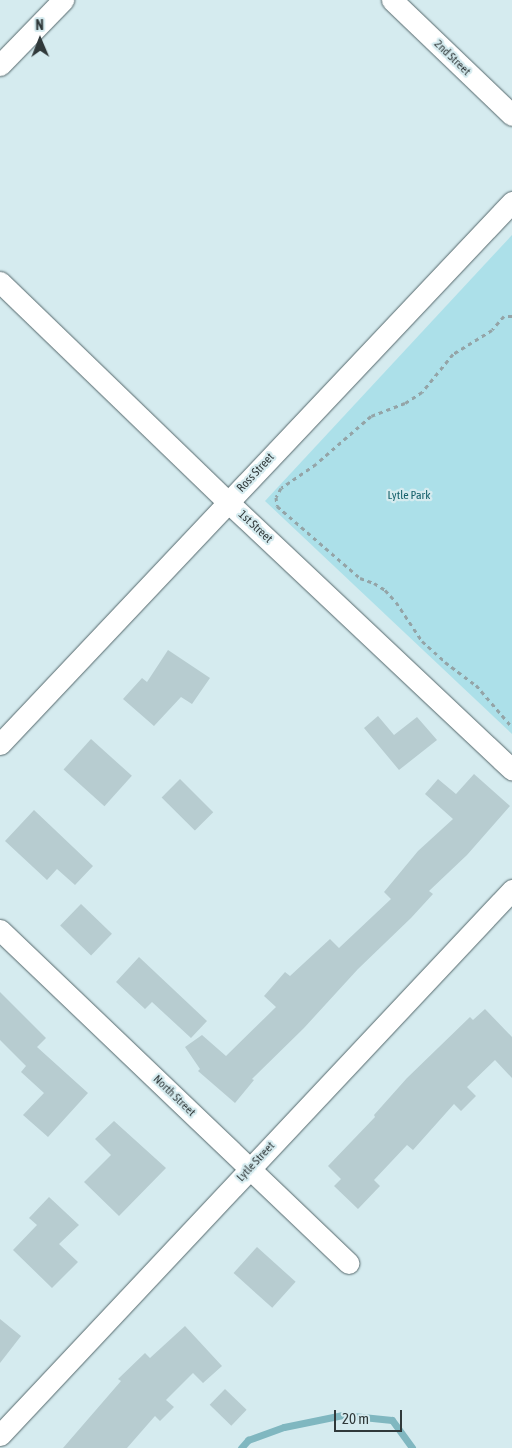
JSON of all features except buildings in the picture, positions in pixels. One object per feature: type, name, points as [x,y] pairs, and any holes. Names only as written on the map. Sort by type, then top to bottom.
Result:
[{"type":"street","points":[[0,65],[63,0]]},
{"type":"street","name":"2nd Street","points":[[392,0],[512,115]]},
{"type":"street","name":"Ross Street","points":[[0,744],[512,202]]},
{"type":"street","name":"1st Street","points":[[0,282],[228,502],[512,770]]},
{"type":"street","name":"Lytle Street","points":[[0,1435],[512,890]]},
{"type":"street","name":"North Street","points":[[0,930],[348,1263]]},
{"type":"path","points":[[512,316],[504,316],[492,330],[453,354],[422,392],[405,403],[371,416],[316,464],[280,488],[276,497],[277,506],[360,578],[374,582],[385,590],[396,602],[422,641],[445,662],[476,685],[512,727]]},
{"type":"green space","name":"Lytle Park","points":[[512,235],[512,734],[265,501]]},
{"type":"waterway","points":[[241,1448],[248,1440],[284,1427],[343,1415],[392,1420],[412,1448]]}]
